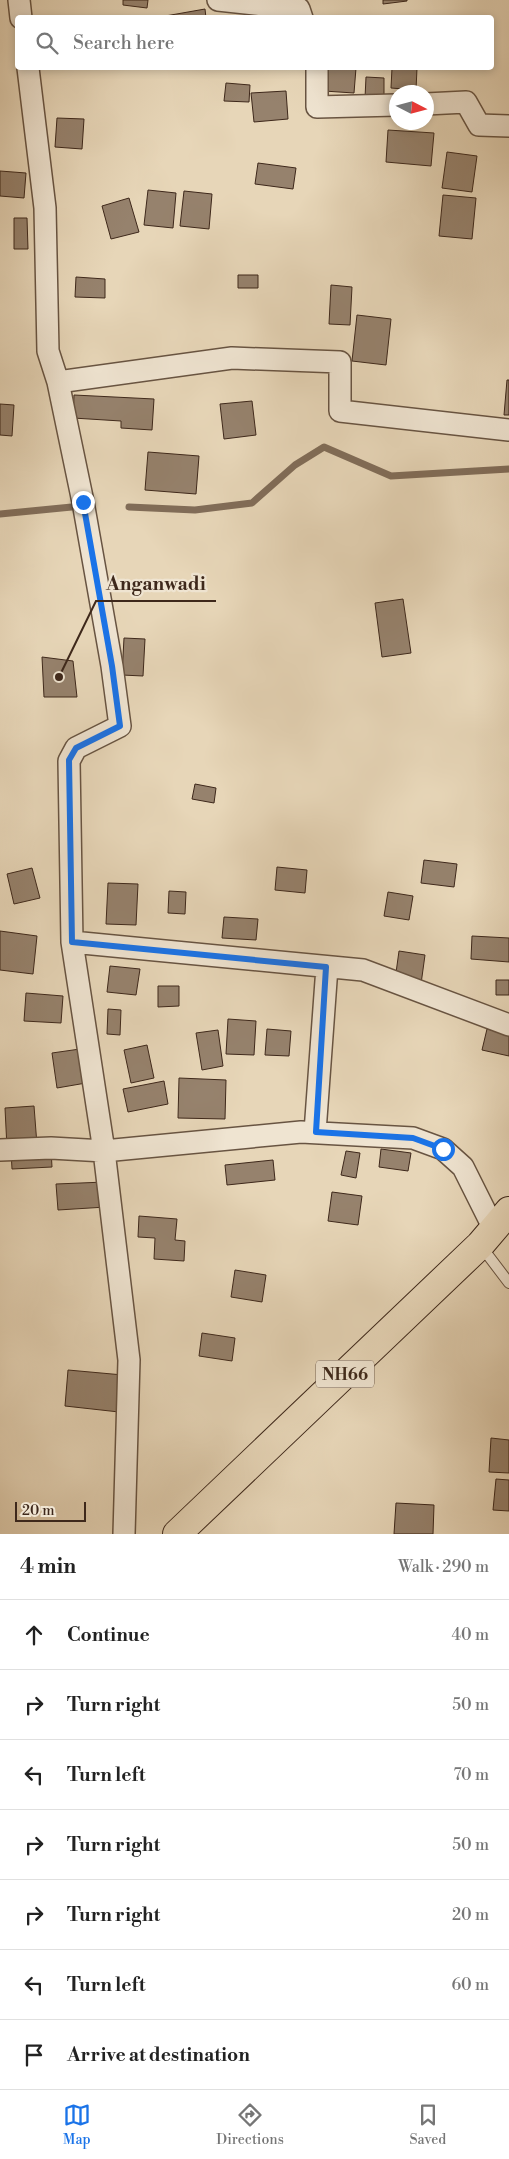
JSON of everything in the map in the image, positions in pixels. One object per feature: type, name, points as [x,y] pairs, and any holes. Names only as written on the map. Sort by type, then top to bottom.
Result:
[{"type":"highway","name":"NH66","points":[[177,1534],[494,1228]]},
{"type":"street","points":[[19,0],[21,15]]},
{"type":"street","points":[[218,0],[299,8],[301,15]]},
{"type":"street","points":[[28,70],[45,208],[48,351],[58,382],[83,502],[112,666],[120,726],[76,748],[69,760],[72,942],[104,1151],[128,1360],[124,1534]]},
{"type":"street","points":[[317,70],[317,107],[389,105]]},
{"type":"street","points":[[434,104],[466,102],[479,125],[509,126]]},
{"type":"street","points":[[58,382],[232,358],[340,362],[340,411],[509,430]]},
{"type":"street","points":[[72,942],[363,970],[509,1025]]},
{"type":"street","points":[[316,1132],[326,967]]},
{"type":"street","points":[[0,1150],[51,1148],[104,1151],[301,1132],[413,1138],[443,1149],[463,1167],[494,1228]]},
{"type":"lane","points":[[494,1228],[509,1283]]},
{"type":"building","points":[[123,0],[148,0],[147,8],[123,5]]},
{"type":"building","points":[[383,0],[407,0],[407,1],[383,4]]},
{"type":"building","points":[[205,9],[206,15],[171,15]]},
{"type":"building","points":[[326,70],[356,70],[354,93],[324,91]]},
{"type":"building","points":[[392,70],[417,70],[416,85],[391,85]]},
{"type":"building","points":[[366,77],[384,78],[384,99],[365,98]]},
{"type":"building","points":[[226,83],[250,85],[249,102],[224,101]]},
{"type":"building","points":[[286,91],[288,119],[254,122],[251,93]]},
{"type":"building","points":[[57,118],[84,119],[82,149],[55,147]]},
{"type":"building","points":[[388,130],[434,133],[431,166],[386,162]]},
{"type":"building","points":[[447,152],[477,156],[472,192],[442,188]]},
{"type":"building","points":[[258,163],[296,168],[293,189],[255,184]]},
{"type":"building","points":[[0,171],[26,173],[24,198],[0,196]]},
{"type":"building","points":[[148,190],[176,193],[173,228],[144,225]]},
{"type":"building","points":[[184,191],[212,194],[209,229],[180,226]]},
{"type":"building","points":[[443,195],[476,198],[472,239],[439,236]]},
{"type":"building","points":[[129,198],[139,232],[111,239],[102,206]]},
{"type":"building","points":[[14,218],[27,218],[28,249],[14,249]]},
{"type":"building","points":[[238,275],[258,275],[258,288],[238,288]]},
{"type":"building","points":[[76,277],[105,279],[105,298],[75,297]]},
{"type":"building","points":[[331,285],[352,287],[350,325],[329,324]]},
{"type":"building","points":[[357,315],[391,319],[386,365],[352,361]]},
{"type":"building","points":[[507,380],[509,380],[509,415],[504,415]]},
{"type":"building","points":[[74,395],[154,399],[152,430],[121,428],[121,421],[73,418]]},
{"type":"building","points":[[252,401],[256,435],[224,439],[220,404]]},
{"type":"building","points":[[0,404],[14,405],[12,436],[0,435]]},
{"type":"building","points":[[148,452],[199,456],[196,494],[145,490]]},
{"type":"building","points":[[403,599],[411,653],[382,657],[375,603]]},
{"type":"building","points":[[124,638],[145,639],[143,676],[122,675]]},
{"type":"building","points":[[42,657],[73,661],[77,697],[44,697]]},
{"type":"building","points":[[195,784],[216,788],[214,803],[192,799]]},
{"type":"building","points":[[424,860],[457,864],[454,887],[421,883]]},
{"type":"building","points":[[277,867],[307,870],[305,893],[275,890]]},
{"type":"building","points":[[32,868],[40,898],[14,904],[7,874]]},
{"type":"building","points":[[108,883],[138,884],[136,925],[106,924]]},
{"type":"building","points":[[169,891],[186,892],[185,914],[168,913]]},
{"type":"building","points":[[388,892],[413,896],[409,920],[384,916]]},
{"type":"building","points":[[224,917],[258,919],[256,940],[222,938]]},
{"type":"building","points":[[0,931],[37,936],[33,974],[0,970]]},
{"type":"building","points":[[472,936],[509,938],[509,962],[471,959]]},
{"type":"building","points":[[399,951],[425,955],[421,984],[395,980]]},
{"type":"building","points":[[110,966],[140,969],[136,995],[107,992]]},
{"type":"building","points":[[496,980],[509,980],[509,995],[496,995]]},
{"type":"building","points":[[158,986],[179,986],[179,1006],[158,1007]]},
{"type":"building","points":[[26,993],[63,996],[61,1023],[24,1021]]},
{"type":"building","points":[[108,1009],[121,1010],[120,1035],[107,1034]]},
{"type":"building","points":[[228,1019],[256,1021],[254,1055],[226,1054]]},
{"type":"building","points":[[267,1029],[291,1031],[289,1056],[265,1055]]},
{"type":"building","points":[[487,1029],[509,1034],[509,1056],[482,1050]]},
{"type":"building","points":[[218,1030],[223,1066],[202,1070],[196,1033]]},
{"type":"building","points":[[147,1045],[154,1078],[131,1083],[124,1050]]},
{"type":"building","points":[[80,1049],[86,1083],[57,1088],[52,1053]]},
{"type":"building","points":[[179,1078],[226,1080],[225,1119],[178,1118]]},
{"type":"building","points":[[164,1081],[168,1104],[128,1112],[123,1089]]},
{"type":"building","points":[[34,1106],[37,1145],[7,1148],[5,1108]]},
{"type":"building","points":[[381,1149],[411,1153],[408,1171],[379,1167]]},
{"type":"building","points":[[51,1150],[52,1167],[12,1169],[11,1151]]},
{"type":"building","points":[[346,1151],[360,1153],[356,1178],[341,1175]]},
{"type":"building","points":[[273,1160],[275,1180],[227,1185],[225,1165]]},
{"type":"building","points":[[105,1182],[106,1207],[58,1210],[56,1184]]},
{"type":"building","points":[[332,1192],[362,1196],[358,1225],[328,1221]]},
{"type":"building","points":[[139,1216],[177,1219],[175,1240],[185,1241],[184,1261],[154,1259],[155,1238],[138,1237]]},
{"type":"building","points":[[235,1270],[266,1275],[262,1302],[231,1297]]},
{"type":"building","points":[[202,1333],[235,1338],[232,1361],[199,1356]]},
{"type":"building","points":[[68,1370],[123,1375],[119,1412],[65,1406]]},
{"type":"building","points":[[491,1438],[509,1440],[509,1473],[489,1472]]},
{"type":"building","points":[[496,1479],[509,1480],[509,1511],[493,1510]]},
{"type":"building","points":[[396,1503],[434,1505],[433,1534],[394,1534]]},
{"type":"waterway","points":[[129,507],[195,510],[252,503],[295,465],[324,447],[391,476],[509,469]]},
{"type":"waterway","points":[[0,514],[82,506]]},
{"type":"place","name":"Anganwadi","points":[[59,677]]},
{"type":"route","points":[[83,502],[112,666],[120,726],[76,748],[69,760],[72,942],[326,967],[316,1132],[413,1138],[443,1149]]}]
